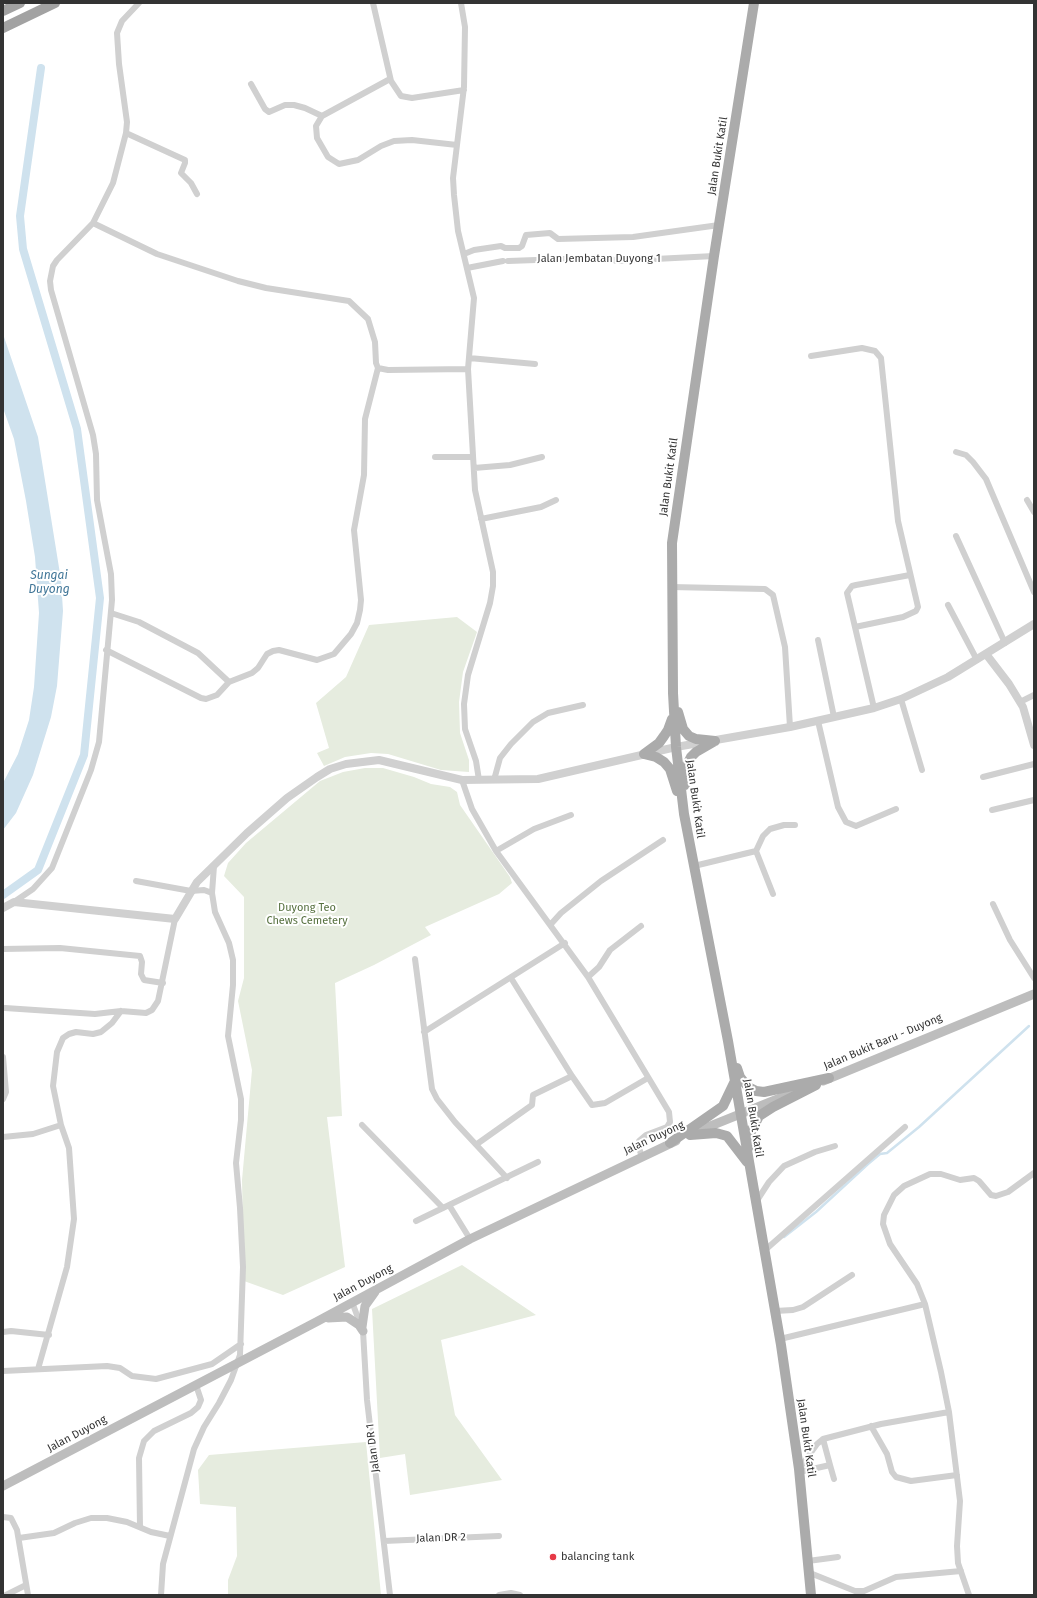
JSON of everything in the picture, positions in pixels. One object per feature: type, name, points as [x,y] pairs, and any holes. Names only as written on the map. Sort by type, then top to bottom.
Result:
[{"type":"highway","points":[[3,28],[55,3]]},
{"type":"highway","points":[[3,11],[17,4]]},
{"type":"main road","name":"Jalan Bukit Katil","points":[[754,3],[714,256],[672,543],[673,693],[676,747],[684,814],[741,1113],[748,1163],[780,1340],[799,1470],[811,1595]]},
{"type":"main road","points":[[673,693],[683,729],[689,736],[696,739],[715,741]]},
{"type":"main road","points":[[644,754],[659,743],[668,730],[674,711]]},
{"type":"main road","points":[[684,814],[686,767],[691,757],[696,752],[715,741]]},
{"type":"main road","points":[[644,754],[656,756],[670,769],[684,814]]},
{"type":"main road","name":"Jalan Bukit Baru - Duyong","points":[[741,1113],[1034,994]]},
{"type":"main road","points":[[728,1042],[740,1077],[748,1087],[756,1091],[764,1092],[829,1078]]},
{"type":"main road","points":[[748,1163],[750,1134],[759,1116],[773,1107],[829,1078]]},
{"type":"main road","points":[[670,1143],[723,1106],[735,1081]]},
{"type":"main road","name":"Jalan Duyong","points":[[3,1486],[237,1364],[470,1239],[670,1143],[741,1113]]},
{"type":"main road","points":[[690,1135],[716,1133],[727,1136],[734,1143],[748,1163]]},
{"type":"main road","points":[[362,1329],[365,1306],[379,1288]]},
{"type":"main road","points":[[318,1321],[330,1317],[347,1317],[353,1320],[362,1329]]},
{"type":"street","points":[[3,908],[33,889],[52,868],[91,770],[98,742],[106,650],[111,613],[111,574],[97,500],[96,454],[93,435],[51,290],[50,281],[53,266],[93,223],[113,183],[126,133],[127,113],[119,64],[117,33],[122,21],[139,3]]},
{"type":"street","points":[[373,3],[390,79],[397,92],[406,98],[464,90]]},
{"type":"street","points":[[461,3],[464,27],[464,90],[453,178],[458,230],[474,298],[468,369],[475,490],[491,560],[493,586],[490,603],[468,675],[464,704],[465,729],[476,761],[479,780]]},
{"type":"street","points":[[390,79],[322,116],[316,126],[317,138],[328,158],[339,164],[358,160],[381,146],[394,141],[412,140],[457,146]]},
{"type":"street","points":[[251,84],[265,109],[270,112],[285,105],[294,105],[305,108],[322,116]]},
{"type":"street","points":[[126,133],[185,160],[181,173],[191,183],[197,194]]},
{"type":"street","points":[[93,223],[158,254],[238,281],[266,288],[348,301],[366,315],[368,319],[375,342],[375,359],[378,368],[365,419],[364,475],[354,530],[361,600],[357,623],[342,646],[326,658],[317,660],[279,650],[273,650],[267,654],[252,673],[229,682],[217,695],[212,698],[201,698],[106,650]]},
{"type":"street","points":[[464,254],[474,250],[501,246],[505,248],[519,248],[522,246],[526,235],[550,233],[558,238],[633,236],[719,225]]},
{"type":"street","name":"Jalan Jembatan Duyong 1","points":[[467,268],[505,261],[609,258],[616,261],[714,256]]},
{"type":"street","points":[[811,356],[862,348],[875,351],[881,358],[898,521],[918,603],[916,611],[903,617],[855,627]]},
{"type":"street","points":[[469,358],[535,364]]},
{"type":"street","points":[[378,368],[388,370],[468,369]]},
{"type":"street","points":[[956,452],[966,456],[973,462],[986,479],[1034,592]]},
{"type":"street","points":[[435,457],[473,458]]},
{"type":"street","points":[[474,468],[510,465],[542,457]]},
{"type":"street","points":[[481,519],[541,507],[556,500]]},
{"type":"street","points":[[1027,500],[1034,512]]},
{"type":"street","points":[[956,536],[1005,643]]},
{"type":"street","points":[[874,708],[847,593],[852,586],[910,575]]},
{"type":"street","points":[[672,587],[765,589],[773,595],[785,647],[790,727]]},
{"type":"street","points":[[948,605],[977,660]]},
{"type":"street","points":[[111,613],[139,622],[198,653],[229,682]]},
{"type":"street","points":[[5,1008],[95,1014],[121,1012],[146,1014],[152,1010],[158,1002],[163,982],[174,919],[197,882],[231,848],[287,798],[330,769],[346,764],[379,760],[462,780],[538,780],[676,747],[790,727],[874,708],[901,699],[948,677],[1034,624]]},
{"type":"street","points":[[818,640],[834,717]]},
{"type":"street","points":[[986,654],[1009,684],[1020,702],[1028,719],[1034,745]]},
{"type":"street","points":[[1020,702],[1034,695]]},
{"type":"street","points":[[901,699],[922,770]]},
{"type":"street","points":[[494,780],[500,758],[511,744],[533,722],[548,714],[583,705]]},
{"type":"street","points":[[818,721],[838,807],[846,822],[856,826],[896,809]]},
{"type":"street","points":[[983,777],[1034,764]]},
{"type":"street","points":[[462,780],[472,809],[496,851],[565,943],[588,977],[669,1112],[670,1122],[667,1127],[646,1135],[638,1141],[642,1157]]},
{"type":"street","points":[[992,810],[1034,800]]},
{"type":"street","points":[[496,851],[534,829],[571,815]]},
{"type":"street","points":[[694,866],[756,851],[764,836],[770,829],[784,825],[795,825]]},
{"type":"street","points":[[551,924],[561,913],[601,881],[663,840]]},
{"type":"street","points":[[756,851],[773,894]]},
{"type":"street","points":[[161,1595],[163,1564],[194,1449],[237,1364],[241,1344],[243,1267],[236,1163],[241,1120],[241,1099],[228,1036],[233,985],[233,960],[229,943],[217,918],[212,893],[214,866]]},
{"type":"street","points":[[136,881],[191,891],[204,890],[212,893]]},
{"type":"street","points":[[14,902],[174,919]]},
{"type":"street","points":[[993,904],[1010,940],[1034,978]]},
{"type":"street","points":[[588,977],[599,967],[610,950],[641,926]]},
{"type":"street","points":[[424,1032],[565,943]]},
{"type":"street","points":[[3,949],[60,948],[140,956],[142,962],[141,974],[144,980],[163,982]]},
{"type":"street","points":[[415,959],[432,1089],[437,1099],[455,1122],[507,1178]]},
{"type":"street","points":[[511,978],[572,1076],[592,1105],[605,1103],[648,1078]]},
{"type":"street","points":[[38,1370],[50,1334],[67,1267],[74,1219],[69,1148],[61,1125],[53,1086],[59,1044],[63,1038],[69,1034],[76,1032],[93,1034],[101,1032],[112,1023],[121,1012]]},
{"type":"street","points":[[3,1057],[6,1092],[3,1099]]},
{"type":"street","points":[[477,1144],[532,1105],[533,1095],[572,1076]]},
{"type":"street","points":[[3,1137],[33,1134],[61,1125]]},
{"type":"street","points":[[362,1125],[443,1208]]},
{"type":"street","points":[[764,1251],[904,1127]]},
{"type":"street","points":[[755,1203],[769,1182],[784,1166],[814,1152],[835,1146]]},
{"type":"street","points":[[416,1221],[538,1162]]},
{"type":"street","points":[[970,1595],[961,1571],[957,1546],[960,1501],[949,1412],[925,1304],[917,1284],[890,1244],[883,1224],[884,1215],[894,1195],[904,1186],[930,1174],[941,1174],[960,1180],[974,1178],[979,1181],[991,1195],[1002,1195],[1034,1173]]},
{"type":"street","points":[[449,1205],[470,1239]]},
{"type":"street","points":[[775,1311],[793,1310],[803,1307],[852,1275]]},
{"type":"street","name":"Jalan DR 1","points":[[352,1302],[362,1329],[367,1400],[390,1595]]},
{"type":"street","points":[[780,1340],[925,1304]]},
{"type":"street","points":[[3,1332],[50,1334]]},
{"type":"street","points":[[3,1371],[106,1366],[120,1368],[132,1376],[156,1379],[212,1364],[241,1344]]},
{"type":"street","points":[[140,1527],[139,1458],[144,1441],[154,1432],[191,1413],[198,1407],[200,1400],[196,1385]]},
{"type":"street","points":[[799,1470],[823,1439],[871,1426],[949,1412]]},
{"type":"street","points":[[871,1426],[887,1454],[892,1472],[896,1476],[911,1481],[957,1475]]},
{"type":"street","points":[[823,1439],[834,1479]]},
{"type":"street","points":[[799,1470],[830,1465]]},
{"type":"street","points":[[3,1517],[11,1518],[15,1524],[19,1538],[28,1595]]},
{"type":"street","points":[[19,1538],[54,1533],[75,1522],[92,1518],[107,1518],[140,1527],[151,1532],[170,1536]]},
{"type":"street","name":"Jalan DR 2","points":[[384,1541],[499,1536]]},
{"type":"street","points":[[808,1561],[838,1557]]},
{"type":"street","points":[[810,1573],[855,1591],[864,1591],[896,1577],[961,1571]]},
{"type":"street","points":[[6,1595],[26,1585]]},
{"type":"street","points":[[499,1595],[511,1593],[520,1595]]},
{"type":"green space","points":[[457,617],[477,632],[463,672],[459,702],[460,733],[469,760],[469,772],[441,770],[388,754],[371,753],[345,757],[324,766],[317,753],[329,748],[316,703],[346,677],[369,625]]},
{"type":"green space","name":"Duyong Teo Chews Cemetery","points":[[365,768],[383,768],[414,777],[431,784],[450,787],[457,792],[460,805],[510,877],[512,883],[499,894],[425,927],[431,935],[374,965],[335,983],[342,1116],[327,1117],[345,1267],[283,1295],[244,1281],[242,1180],[252,1070],[238,1001],[244,978],[244,897],[224,876],[228,863],[246,843],[320,781],[343,772]]},
{"type":"green space","points":[[462,1265],[536,1315],[441,1340],[455,1415],[502,1480],[410,1495],[405,1454],[380,1458],[372,1309]]},
{"type":"green space","points":[[366,1442],[381,1595],[228,1595],[228,1580],[237,1556],[236,1507],[200,1504],[198,1470],[209,1455]]},
{"type":"water","name":"Sungai Duyong","points":[[3,334],[38,437],[61,580],[63,611],[57,686],[51,717],[33,775],[16,813],[3,830],[3,783],[18,754],[29,720],[34,687],[39,613],[35,557],[26,501],[14,439],[3,408]]},
{"type":"waterway","points":[[3,895],[38,870],[84,755],[100,598],[77,429],[23,249],[20,216],[41,68]]},
{"type":"waterway","points":[[784,1237],[816,1212],[880,1154],[887,1153],[919,1127],[1029,1026]]},
{"type":"place","name":"balancing tank","points":[[553,1557]]}]
